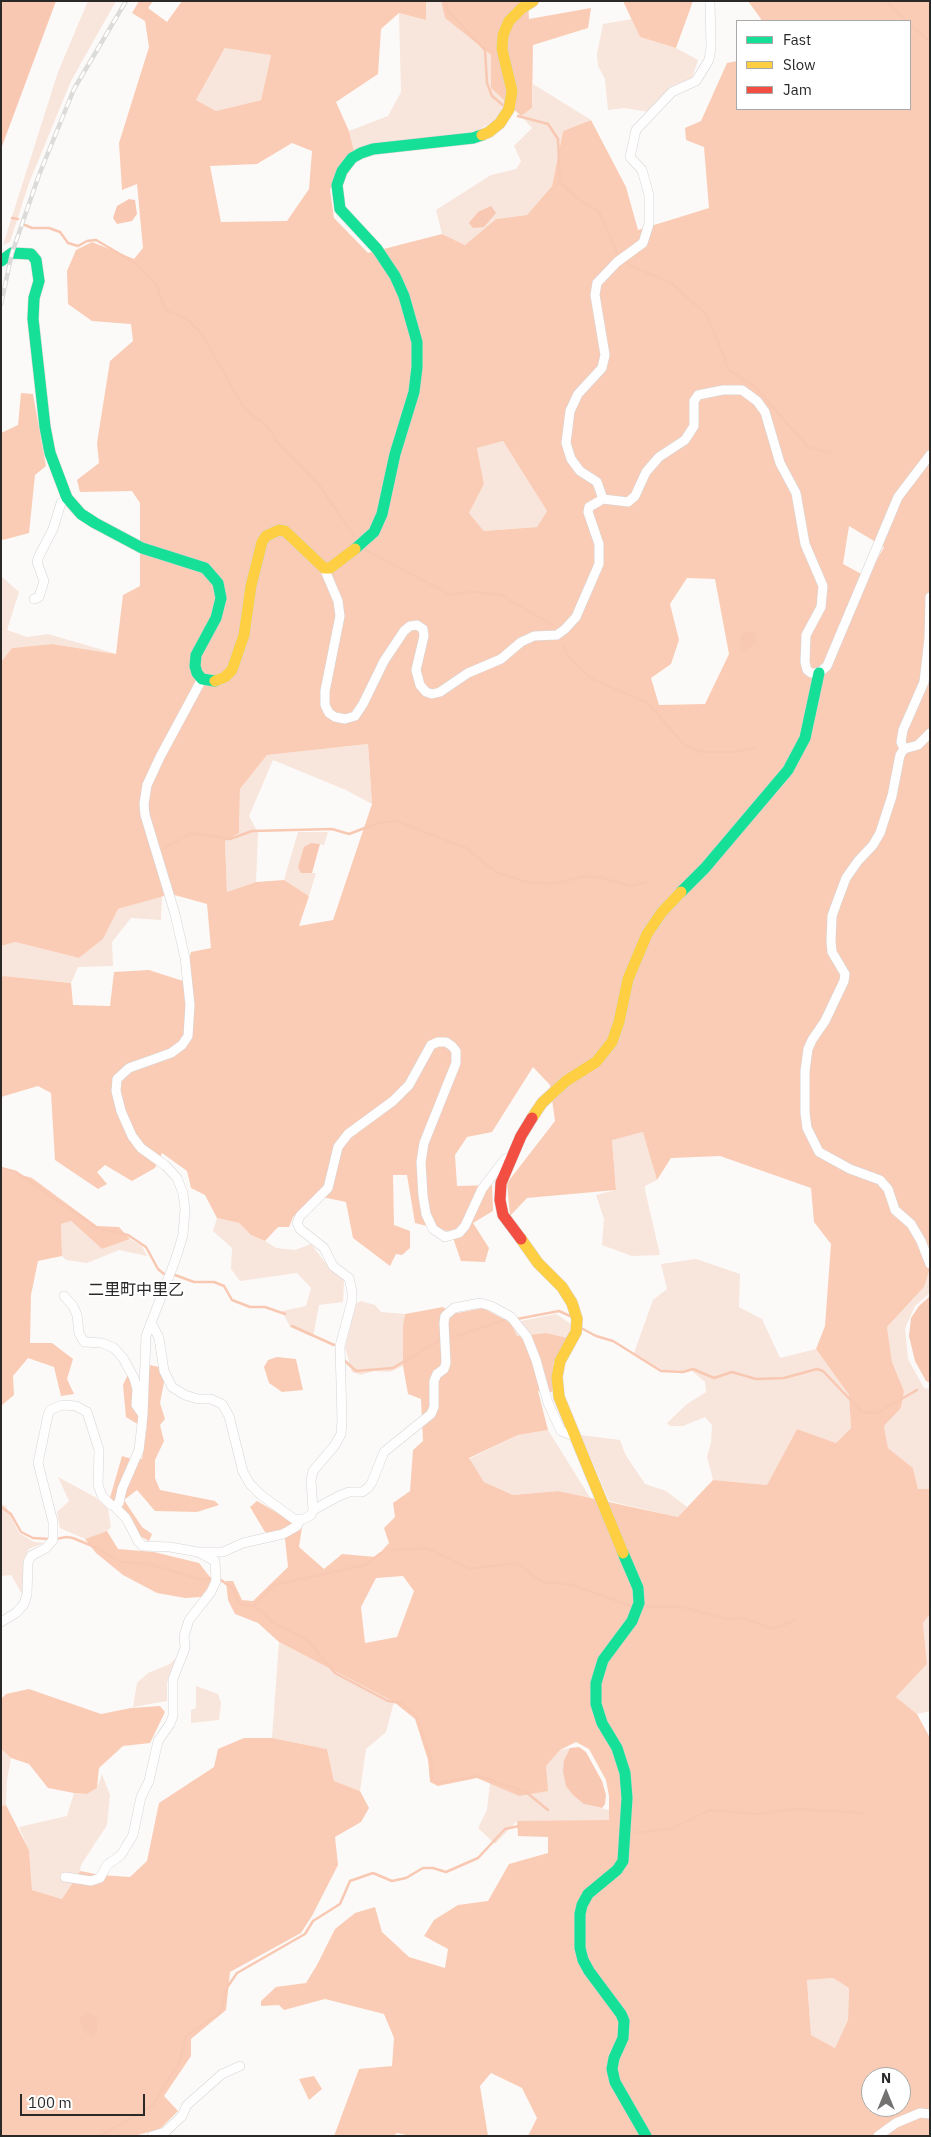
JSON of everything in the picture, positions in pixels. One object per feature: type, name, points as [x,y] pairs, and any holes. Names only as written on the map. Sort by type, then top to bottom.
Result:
[{"type":"street","points":[[324,568],[330,568],[339,563],[364,543],[374,532],[382,514],[395,454],[414,392],[418,367],[417,342],[413,323],[395,276],[377,250],[340,209],[337,185],[342,171],[352,158],[373,149],[473,138],[489,132],[500,123],[509,109],[512,92],[502,49],[503,35],[509,20],[533,1]]},
{"type":"street","points":[[603,499],[597,482],[580,471],[571,459],[566,443],[570,411],[578,394],[602,368],[604,355],[595,295],[597,283],[617,262],[643,243],[649,224],[649,195],[642,170],[630,157],[636,130],[672,92],[696,81],[709,60],[711,48],[710,1]]},
{"type":"street","points":[[1,261],[4,257],[12,254],[23,253],[30,254],[36,260],[39,281],[34,298],[33,319],[45,427],[50,453],[67,498],[81,514],[96,523],[142,548],[205,568],[218,583],[221,598],[216,618],[196,654],[195,666],[197,673],[202,679],[215,681],[224,677],[232,670],[244,635],[251,586],[262,542],[266,536],[279,530],[285,532],[324,568],[338,601],[340,616],[324,705],[329,713],[335,717],[345,719],[355,716],[364,704],[384,661],[404,631],[410,626],[418,625],[423,628],[424,636],[416,670],[420,685],[426,692],[432,694],[440,692],[468,673],[501,659],[521,642],[534,636],[557,635],[576,617],[599,564],[599,544],[588,512],[589,507],[603,499],[628,502],[635,496],[646,472],[654,462],[685,440],[694,426],[694,401],[698,395],[723,390],[742,390],[757,401],[765,412],[780,463],[796,492],[805,544],[823,586],[821,607],[806,635],[805,662],[807,670],[811,673],[819,673]]},
{"type":"street","points":[[646,2136],[615,2082],[612,2069],[614,2058],[623,2038],[624,2022],[621,2014],[604,1994],[583,1960],[580,1948],[580,1914],[582,1905],[588,1894],[617,1870],[623,1861],[627,1798],[624,1773],[617,1748],[602,1723],[596,1704],[596,1683],[603,1660],[632,1621],[638,1603],[638,1588],[559,1397],[557,1377],[560,1361],[576,1332],[577,1318],[572,1303],[562,1288],[538,1263],[503,1215],[500,1200],[501,1183],[510,1158],[521,1136],[542,1103],[566,1081],[596,1062],[612,1042],[619,1022],[628,979],[637,955],[647,934],[662,912],[705,868],[788,770],[805,738],[819,673],[827,666],[898,497],[930,455]]},
{"type":"street","points":[[34,599],[39,597],[44,581],[37,562],[53,529],[61,503],[67,498]]},
{"type":"street","points":[[904,749],[901,742],[903,730],[924,682],[929,638],[930,597]]},
{"type":"street","points":[[114,1506],[119,1503],[122,1489],[139,1450],[143,1415],[146,1336],[176,1258],[183,1235],[185,1209],[183,1193],[177,1178],[166,1166],[141,1148],[132,1136],[121,1111],[116,1091],[118,1080],[129,1068],[171,1053],[182,1045],[188,1036],[190,1005],[185,958],[175,914],[145,815],[144,804],[147,785],[202,679]]},
{"type":"street","points":[[930,733],[918,745],[904,749],[900,755],[892,796],[880,832],[873,845],[846,878],[832,916],[832,952],[844,974],[844,981],[825,1021],[808,1049],[805,1113],[807,1128],[819,1152],[850,1169],[880,1180],[888,1189],[895,1210],[911,1224],[922,1241],[930,1264]]},
{"type":"street","points":[[1,1622],[16,1613],[24,1604],[27,1594],[28,1562],[31,1556],[50,1544],[54,1535],[53,1522],[38,1462],[48,1415],[54,1407],[76,1406],[88,1412],[100,1450],[98,1485],[102,1496],[126,1518],[138,1541],[143,1546],[170,1547],[198,1552],[223,1552],[243,1543],[283,1534],[297,1526],[300,1520],[311,1515],[313,1510],[311,1480],[314,1471],[335,1445],[341,1434],[340,1346],[352,1301],[352,1291],[349,1278],[333,1266],[324,1248],[300,1229],[297,1223],[300,1216],[328,1188],[338,1147],[348,1134],[393,1101],[409,1085],[431,1045],[438,1042],[446,1042],[456,1052],[456,1063],[424,1143],[421,1162],[423,1196],[426,1214],[432,1229],[445,1237],[459,1234],[465,1226],[482,1188],[505,1159],[510,1158]]},
{"type":"street","points":[[64,1296],[73,1306],[77,1315],[81,1339],[84,1342],[102,1343],[114,1348],[123,1358],[134,1378],[137,1389],[136,1406],[143,1415]]},
{"type":"street","points":[[313,1510],[349,1492],[362,1492],[368,1488],[384,1452],[431,1414],[434,1407],[434,1381],[437,1374],[444,1369],[446,1363],[445,1316],[454,1308],[480,1303],[491,1306],[511,1317],[527,1337],[536,1360],[548,1403],[561,1431],[574,1436]]},
{"type":"street","points":[[151,1322],[159,1338],[164,1371],[172,1387],[185,1395],[211,1398],[222,1404],[229,1416],[243,1472],[250,1484],[268,1500],[300,1520]]},
{"type":"street","points":[[65,1877],[91,1881],[100,1878],[108,1865],[121,1855],[133,1835],[141,1797],[149,1781],[158,1741],[170,1724],[173,1716],[171,1689],[185,1648],[184,1636],[189,1620],[211,1592],[216,1577],[215,1561],[198,1552]]},
{"type":"street","points":[[152,2136],[165,2132],[182,2116],[187,2106],[222,2074],[240,2066]]},
{"type":"street","points":[[878,2136],[896,2123],[920,2114],[930,2114]]},
{"type":"shaded area","points":[[1,1],[56,1],[1,149]]},
{"type":"shaded area","points":[[88,1],[116,1],[71,81],[29,183],[10,242],[3,245],[58,72]]},
{"type":"shaded area","points":[[139,1],[153,1],[148,8],[167,22],[182,1],[426,1],[426,20],[399,13],[381,29],[378,74],[336,102],[349,131],[354,151],[338,169],[330,190],[334,218],[368,253],[442,234],[465,245],[496,219],[527,215],[552,186],[563,131],[591,120],[626,187],[638,230],[709,208],[704,147],[686,140],[685,128],[701,121],[727,63],[736,61],[736,110],[911,110],[911,20],[761,20],[748,1],[930,1],[930,1268],[924,1287],[887,1327],[892,1362],[904,1391],[901,1408],[884,1426],[888,1448],[913,1468],[918,1489],[930,1489],[930,1614],[923,1623],[927,1664],[896,1697],[917,1714],[930,1738],[930,2136],[528,2136],[537,2118],[522,2088],[491,2073],[480,2086],[488,2136],[411,2136],[397,2133],[393,2136],[334,2136],[359,2069],[392,2066],[394,2038],[384,2014],[325,1999],[284,2010],[279,2005],[261,2006],[261,2001],[276,1987],[306,1983],[335,1929],[355,1913],[375,1907],[382,1932],[409,1957],[445,1968],[448,1949],[424,1936],[434,1920],[458,1905],[488,1901],[509,1864],[548,1853],[548,1837],[518,1836],[517,1821],[609,1820],[609,1796],[606,1780],[589,1749],[576,1742],[560,1750],[546,1766],[548,1791],[519,1796],[477,1778],[438,1786],[430,1782],[428,1760],[415,1719],[394,1702],[279,1642],[258,1623],[235,1614],[228,1600],[226,1581],[233,1581],[242,1600],[253,1601],[288,1567],[285,1539],[265,1532],[250,1507],[257,1501],[302,1527],[299,1547],[324,1569],[342,1554],[376,1557],[389,1543],[384,1528],[395,1517],[393,1503],[410,1491],[413,1450],[423,1441],[421,1399],[408,1394],[403,1366],[403,1325],[405,1314],[443,1307],[452,1314],[483,1308],[511,1323],[517,1336],[546,1333],[568,1338],[553,1363],[552,1392],[538,1391],[548,1430],[518,1435],[469,1458],[484,1482],[513,1495],[558,1491],[678,1517],[713,1480],[767,1485],[797,1429],[836,1443],[851,1428],[849,1395],[816,1349],[825,1326],[831,1244],[814,1222],[811,1188],[720,1156],[671,1158],[657,1180],[643,1132],[612,1140],[616,1190],[527,1198],[510,1216],[507,1183],[555,1121],[550,1085],[533,1067],[492,1132],[467,1137],[455,1155],[457,1186],[492,1185],[493,1211],[473,1223],[489,1248],[485,1262],[461,1261],[451,1232],[415,1223],[407,1175],[393,1175],[394,1225],[410,1231],[410,1248],[402,1255],[396,1254],[390,1266],[353,1238],[346,1202],[317,1196],[293,1217],[289,1227],[278,1227],[265,1241],[251,1235],[239,1223],[217,1218],[205,1195],[191,1188],[187,1171],[162,1153],[155,1168],[132,1181],[105,1165],[97,1172],[107,1184],[98,1189],[55,1160],[51,1093],[38,1086],[1,1097],[1,977],[71,983],[73,1005],[110,1006],[114,972],[149,970],[183,981],[191,952],[211,948],[207,904],[171,894],[118,909],[103,939],[79,958],[15,942],[1,946],[1,662],[12,648],[52,644],[116,654],[123,595],[140,586],[140,503],[132,491],[80,492],[77,480],[99,463],[97,443],[110,361],[133,341],[131,324],[92,321],[68,304],[67,271],[76,250],[92,242],[134,259],[143,248],[137,184],[122,190],[119,143],[149,47],[145,21],[132,13]],"holes":[[[225,48],[271,55],[261,100],[216,111],[196,100]],[[292,143],[312,151],[309,189],[287,221],[221,222],[210,166],[257,164]],[[503,441],[547,511],[537,527],[484,531],[469,513],[484,484],[477,448]],[[849,526],[884,547],[867,577],[843,564]],[[687,578],[715,579],[729,654],[705,704],[659,705],[651,678],[671,664],[679,640],[670,604]],[[368,744],[372,804],[333,920],[299,926],[309,896],[284,880],[256,882],[227,892],[225,841],[239,833],[240,789],[267,755]],[[403,1576],[414,1591],[397,1637],[365,1643],[361,1607],[376,1578]],[[833,1978],[849,1988],[848,2020],[835,2048],[811,2035],[807,1980]]]},
{"type":"shaded area","points":[[426,1],[441,1],[445,18],[491,55],[491,88],[506,102],[496,120],[476,131],[354,151],[349,131],[388,116],[401,92],[399,13],[426,20]]},
{"type":"shaded area","points":[[441,1],[528,1],[529,19],[591,8],[588,28],[533,45],[532,108],[521,116],[491,88],[491,55],[445,18]]},
{"type":"shaded area","points":[[623,1],[693,1],[676,48],[640,37]]},
{"type":"shaded area","points":[[632,19],[640,37],[676,48],[698,60],[692,78],[670,87],[649,112],[624,108],[608,110],[605,79],[598,66],[597,54],[603,24]]},
{"type":"shaded area","points":[[226,47],[271,54],[261,100],[216,111],[196,100]]},
{"type":"shaded area","points":[[533,84],[591,120],[563,131],[552,186],[527,215],[496,219],[465,245],[442,234],[436,210],[491,175],[516,169],[521,161],[514,146],[532,128],[521,116],[532,108]]},
{"type":"shaded area","points":[[129,199],[135,200],[137,214],[132,221],[117,224],[113,218],[117,206]]},
{"type":"shaded area","points":[[491,206],[496,213],[484,227],[473,228],[469,223],[478,212]]},
{"type":"shaded area","points":[[21,393],[33,394],[46,466],[35,475],[29,533],[3,540],[1,538],[1,433],[18,425]]},
{"type":"shaded area","points":[[503,441],[547,511],[537,527],[484,531],[469,513],[484,484],[477,448]]},
{"type":"shaded area","points":[[1,576],[19,592],[7,630],[27,637],[48,634],[117,654],[52,644],[12,648],[1,662]]},
{"type":"shaded area","points":[[748,631],[755,633],[757,640],[751,648],[744,652],[739,649],[741,635]]},
{"type":"shaded area","points":[[368,744],[372,804],[346,790],[273,760],[249,816],[258,833],[256,882],[227,892],[225,841],[239,833],[240,789],[267,755]]},
{"type":"shaded area","points":[[298,832],[328,832],[324,845],[311,843],[301,873],[316,873],[309,896],[284,880]]},
{"type":"shaded area","points":[[311,843],[320,844],[312,873],[301,873],[298,867],[304,847]]},
{"type":"shaded area","points":[[162,896],[161,920],[131,918],[112,942],[113,966],[78,967],[71,983],[1,977],[1,946],[15,942],[79,958],[103,939],[118,909]]},
{"type":"shaded area","points":[[644,1132],[657,1180],[645,1186],[645,1190],[660,1255],[632,1256],[602,1245],[604,1219],[596,1195],[616,1190],[612,1139]]},
{"type":"shaded area","points":[[1,1169],[32,1178],[97,1226],[119,1227],[130,1239],[102,1249],[71,1221],[61,1224],[62,1256],[38,1261],[31,1295],[30,1343],[52,1343],[73,1359],[67,1379],[74,1394],[61,1396],[54,1367],[28,1358],[13,1376],[14,1395],[2,1405]]},
{"type":"shaded area","points":[[217,1218],[239,1223],[251,1235],[276,1248],[295,1250],[311,1244],[331,1270],[344,1280],[343,1302],[319,1305],[313,1337],[290,1327],[282,1311],[306,1306],[311,1288],[297,1273],[240,1281],[231,1269],[232,1248],[213,1231]]},
{"type":"shaded area","points":[[71,1221],[102,1249],[130,1239],[142,1246],[147,1256],[119,1250],[87,1263],[66,1260],[62,1256],[61,1224]]},
{"type":"shaded area","points":[[696,1259],[740,1274],[739,1307],[762,1319],[780,1358],[816,1349],[849,1395],[851,1428],[836,1443],[797,1429],[767,1485],[713,1480],[707,1457],[711,1443],[712,1425],[705,1417],[683,1426],[670,1426],[667,1423],[687,1404],[706,1392],[705,1382],[692,1371],[662,1370],[634,1353],[653,1300],[667,1289],[661,1264]]},
{"type":"shaded area","points":[[928,1269],[930,1270],[930,1293],[915,1306],[905,1328],[908,1359],[924,1388],[930,1389],[930,1489],[918,1489],[913,1468],[888,1448],[884,1426],[901,1408],[904,1391],[892,1362],[887,1327],[924,1287]]},
{"type":"shaded area","points":[[930,1296],[930,1383],[926,1381],[915,1361],[909,1336],[911,1318],[919,1306]]},
{"type":"shaded area","points":[[361,1301],[375,1305],[381,1312],[405,1314],[403,1325],[403,1366],[390,1372],[374,1371],[361,1375],[352,1372],[345,1347],[356,1304]]},
{"type":"shaded area","points":[[556,1314],[571,1324],[568,1338],[546,1333],[517,1336],[511,1323]]},
{"type":"shaded area","points":[[277,1357],[296,1359],[303,1390],[282,1392],[269,1383],[264,1367],[268,1360]]},
{"type":"shaded area","points":[[150,1365],[159,1367],[164,1382],[160,1403],[165,1419],[160,1425],[164,1441],[155,1460],[155,1478],[160,1490],[215,1501],[219,1505],[197,1512],[155,1511],[137,1490],[124,1500],[142,1527],[152,1534],[149,1541],[136,1534],[110,1498],[122,1456],[142,1459],[147,1426],[139,1425],[126,1417],[123,1385],[128,1374],[145,1387]]},
{"type":"shaded area","points":[[548,1430],[591,1499],[558,1491],[513,1495],[484,1482],[469,1459],[518,1435]]},
{"type":"shaded area","points":[[581,1435],[620,1440],[625,1454],[645,1484],[666,1491],[687,1507],[678,1517],[609,1501]]},
{"type":"shaded area","points":[[58,1477],[95,1497],[108,1509],[111,1527],[107,1531],[85,1539],[60,1528],[57,1512],[69,1501]]},
{"type":"shaded area","points":[[1,1504],[6,1506],[19,1533],[34,1542],[44,1543],[29,1549],[24,1559],[22,1594],[11,1575],[1,1576]]},
{"type":"shaded area","points":[[107,1531],[118,1549],[154,1552],[199,1563],[213,1581],[201,1597],[185,1598],[157,1593],[123,1575],[96,1553],[85,1539]]},
{"type":"shaded area","points":[[930,1614],[930,1711],[917,1714],[896,1697],[927,1664],[923,1623]]},
{"type":"shaded area","points":[[279,1642],[394,1702],[386,1732],[366,1749],[360,1791],[334,1781],[327,1749],[272,1738]]},
{"type":"shaded area","points":[[176,1658],[167,1683],[167,1701],[133,1707],[137,1683],[148,1673],[170,1664]]},
{"type":"shaded area","points":[[196,1686],[218,1694],[221,1703],[219,1720],[191,1723],[191,1710],[196,1708]]},
{"type":"shaded area","points":[[29,1689],[101,1714],[131,1708],[160,1706],[165,1712],[150,1743],[123,1746],[99,1768],[97,1788],[87,1794],[74,1793],[48,1788],[29,1764],[11,1758],[1,1749],[1,1699],[6,1694]]},
{"type":"shaded area","points":[[244,1738],[272,1738],[327,1749],[334,1781],[360,1791],[369,1808],[361,1822],[335,1837],[338,1865],[312,1916],[301,1933],[230,1972],[226,2010],[191,2039],[191,2056],[164,2096],[178,2111],[160,2129],[134,2136],[1,2136],[1,1806],[6,1805],[29,1850],[32,1890],[62,1899],[80,1871],[130,1877],[147,1861],[159,1803],[214,1767],[218,1749]]},
{"type":"shaded area","points":[[579,1747],[586,1752],[602,1781],[606,1795],[605,1804],[602,1808],[584,1804],[566,1786],[563,1771],[564,1760],[570,1748]]},
{"type":"shaded area","points":[[570,1748],[564,1760],[584,1804],[609,1810],[609,1821],[517,1821],[495,1844],[478,1828],[487,1810],[490,1783],[519,1796],[560,1750]]},
{"type":"shaded area","points":[[1,1749],[11,1758],[7,1780],[6,1805],[1,1806]]},
{"type":"shaded area","points":[[102,1774],[110,1795],[107,1825],[81,1865],[80,1871],[62,1899],[32,1890],[29,1850],[19,1827],[67,1816],[74,1793],[87,1794],[97,1788]]},
{"type":"shaded area","points":[[833,1978],[849,1988],[848,2020],[835,2048],[811,2035],[807,1980]]},
{"type":"shaded area","points":[[86,2012],[97,2017],[97,2033],[93,2037],[84,2032],[79,2019]]},
{"type":"shaded area","points":[[314,2076],[322,2089],[309,2100],[299,2079]]},
{"type":"waterway","points":[[445,1],[449,12],[485,50],[487,83],[492,96],[504,106]]},
{"type":"waterway","points":[[886,1],[906,20]]},
{"type":"waterway","points":[[911,25],[930,42]]},
{"type":"waterway","points":[[518,116],[548,124],[558,139],[560,182],[576,197],[599,212],[619,257]]},
{"type":"waterway","points":[[12,218],[18,219]]},
{"type":"waterway","points":[[25,225],[32,228],[49,228],[60,232],[68,243],[78,246],[87,241],[96,240],[137,264],[156,284],[165,310],[186,318],[202,334],[244,408],[268,427],[279,444],[319,485],[354,536]]},
{"type":"waterway","points":[[623,260],[629,265],[671,283],[707,315],[729,370],[755,387],[808,447],[830,453]]},
{"type":"waterway","points":[[365,550],[451,595],[470,591],[501,595],[553,625]]},
{"type":"waterway","points":[[563,644],[569,657],[592,679],[648,703],[684,745],[702,752],[730,752],[757,748]]},
{"type":"waterway","points":[[162,849],[191,833],[230,839],[252,831],[332,829],[349,834],[378,823],[396,821],[466,848],[496,872],[526,882],[554,884],[584,876],[602,878],[630,886],[646,882]]},
{"type":"waterway","points":[[1,1168],[16,1172],[97,1228],[128,1235],[146,1247],[158,1269],[164,1274]]},
{"type":"waterway","points":[[175,1275],[194,1282],[214,1282],[224,1286],[232,1300],[250,1307],[265,1307],[285,1314]]},
{"type":"waterway","points":[[517,1319],[559,1311],[570,1316]]},
{"type":"waterway","points":[[451,1338],[505,1320]]},
{"type":"waterway","points":[[292,1326],[334,1345]]},
{"type":"waterway","points":[[581,1328],[596,1336],[613,1341],[661,1371],[683,1372],[693,1369],[714,1378],[732,1372],[756,1379],[784,1378],[817,1369],[823,1371],[862,1412],[877,1413],[917,1390]]},
{"type":"waterway","points":[[344,1360],[356,1371],[393,1368],[442,1339]]},
{"type":"waterway","points":[[1,1507],[11,1514],[21,1532],[33,1538],[50,1539]]},
{"type":"waterway","points":[[56,1539],[73,1538],[97,1548],[121,1562],[148,1564],[202,1580],[214,1578],[221,1580],[233,1589],[239,1604],[254,1606],[274,1623],[307,1640],[335,1673],[388,1701],[401,1703],[416,1715],[431,1758],[433,1780],[438,1783],[479,1776],[526,1792],[548,1810]]},
{"type":"waterway","points":[[394,1550],[427,1548],[469,1569],[517,1563],[542,1582],[570,1584],[631,1606]]},
{"type":"waterway","points":[[254,1606],[274,1585],[365,1565],[381,1553]]},
{"type":"waterway","points":[[647,1607],[683,1607],[727,1619],[744,1618],[772,1629],[796,1620]]},
{"type":"waterway","points":[[633,1833],[673,1828],[710,1810],[758,1814],[795,1809],[865,1813]]},
{"type":"waterway","points":[[100,2136],[152,2106],[180,2061],[186,2036],[221,2012],[226,1989],[237,1973],[305,1934],[313,1921],[340,1904],[350,1881],[373,1873],[392,1881],[406,1878],[423,1868],[433,1868],[446,1872],[478,1858],[505,1829],[519,1826]]},
{"type":"railway","points":[[1,304],[12,253],[39,175],[74,89],[126,1]]},
{"type":"traffic: fast","points":[[355,549],[374,532],[382,514],[395,454],[414,392],[417,342],[404,296],[395,276],[377,249],[340,209],[337,185],[342,171],[352,158],[361,153],[373,149],[473,138],[482,135]]},
{"type":"traffic: fast","points":[[1,261],[12,253],[31,254],[36,260],[39,281],[34,298],[33,319],[45,427],[50,453],[67,498],[81,514],[95,523],[142,548],[205,568],[218,583],[221,598],[216,618],[196,655],[195,666],[197,673],[202,679],[215,681]]},
{"type":"traffic: fast","points":[[681,892],[705,868],[788,770],[805,738],[819,673]]},
{"type":"traffic: fast","points":[[623,1553],[638,1588],[639,1603],[632,1621],[603,1660],[596,1683],[596,1704],[602,1723],[617,1748],[625,1773],[627,1798],[623,1861],[617,1870],[588,1894],[582,1905],[580,1914],[580,1948],[583,1960],[589,1971],[621,2014],[624,2021],[623,2038],[614,2058],[612,2069],[615,2082],[646,2136]]},
{"type":"traffic: slow","points":[[482,135],[500,123],[509,109],[512,91],[502,49],[503,35],[509,21],[522,8],[533,1]]},
{"type":"traffic: slow","points":[[215,681],[225,677],[232,670],[244,635],[251,586],[262,542],[266,536],[279,530],[285,531],[324,568],[330,568],[355,549]]},
{"type":"traffic: slow","points":[[532,1118],[542,1103],[566,1081],[596,1062],[612,1042],[619,1022],[628,979],[647,934],[662,912],[681,892]]},
{"type":"traffic: slow","points":[[521,1239],[538,1263],[562,1287],[572,1303],[577,1319],[576,1332],[560,1361],[557,1377],[559,1397],[623,1553]]},
{"type":"traffic: jam","points":[[521,1239],[503,1215],[500,1200],[501,1183],[521,1136],[532,1118]]},
{"type":"district","name":"二里町中里乙","points":[[136,1290]]}]
